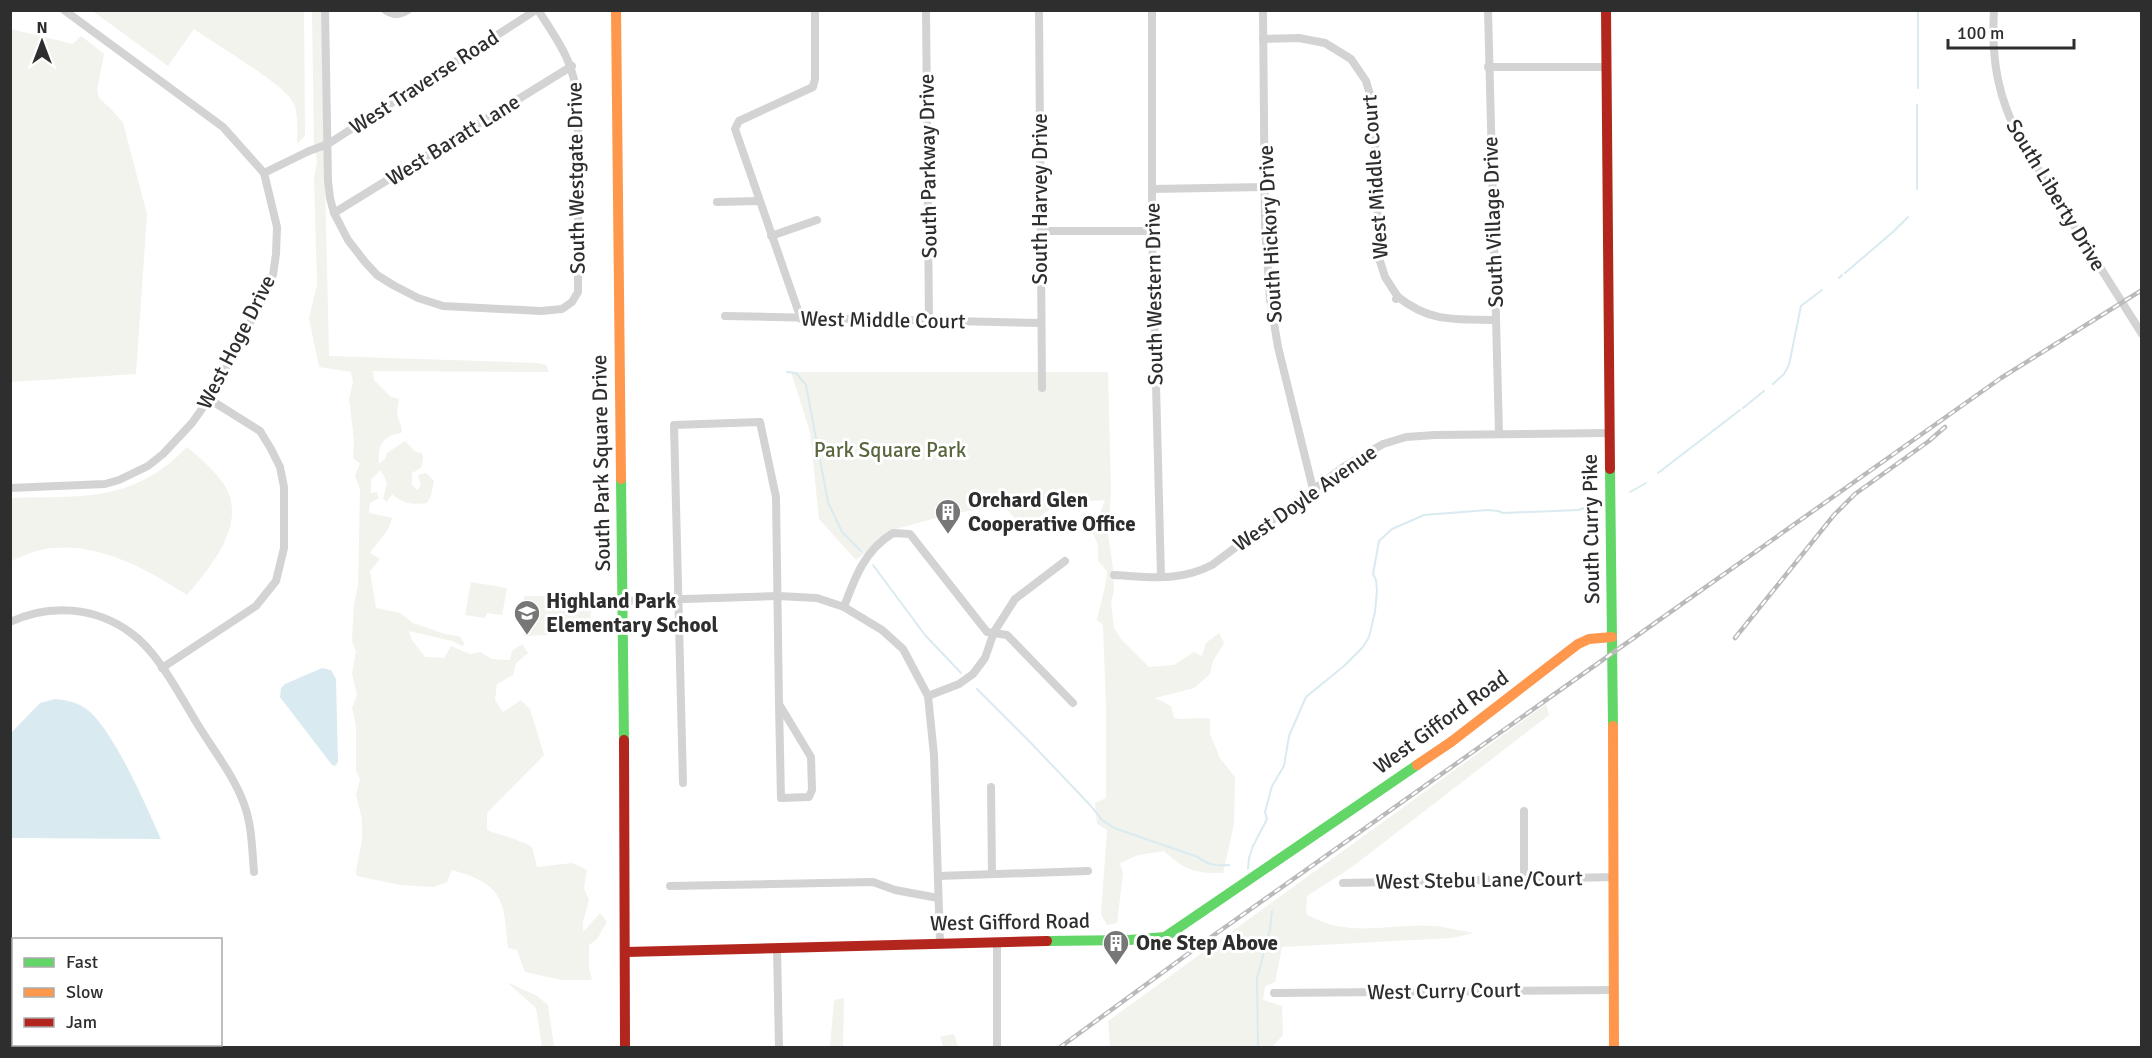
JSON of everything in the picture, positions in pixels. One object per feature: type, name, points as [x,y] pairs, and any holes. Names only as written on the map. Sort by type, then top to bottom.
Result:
[{"type":"street","name":"West Hoge Drive","points":[[10,488],[105,484],[119,480],[148,465],[163,454],[192,423],[209,399],[273,275],[277,227],[264,173],[223,127],[64,10]]},
{"type":"street","name":"South Westgate Drive","points":[[325,10],[328,181],[334,213],[348,240],[378,275],[418,298],[443,306],[541,311],[562,309],[572,302],[579,292],[578,103],[572,66],[537,10]]},
{"type":"street","points":[[385,10],[392,15],[399,15],[408,10]]},
{"type":"street","name":"West Traverse Road","points":[[264,173],[309,150],[328,144],[537,10]]},
{"type":"street","name":"South Park Square Drive","points":[[616,10],[626,952]]},
{"type":"street","points":[[801,319],[735,133],[735,126],[740,121],[813,87],[815,79],[814,10]]},
{"type":"street","name":"South Parkway Drive","points":[[926,10],[929,321]]},
{"type":"street","name":"South Harvey Drive","points":[[1039,10],[1042,388]]},
{"type":"street","name":"South Western Drive","points":[[1152,10],[1152,231],[1161,578]]},
{"type":"street","name":"South Hickory Drive","points":[[1263,10],[1266,249],[1273,318],[1313,489]]},
{"type":"street","name":"South Village Drive","points":[[1488,10],[1498,434]]},
{"type":"street","name":"South Curry Pike","points":[[1606,10],[1614,1047]]},
{"type":"street","name":"South Liberty Drive","points":[[1994,10],[1995,65],[2008,118],[2027,153],[2142,334]]},
{"type":"street","name":"West Middle Court","points":[[1263,39],[1299,38],[1318,41],[1352,58],[1362,73],[1372,96],[1378,254],[1385,277],[1397,298],[1425,314],[1445,319],[1496,320]]},
{"type":"street","name":"West Baratt Lane","points":[[334,213],[572,66]]},
{"type":"street","points":[[1488,67],[1607,67]]},
{"type":"street","points":[[1152,189],[1265,187]]},
{"type":"street","points":[[717,202],[759,201]]},
{"type":"street","points":[[771,236],[817,220]]},
{"type":"street","points":[[1041,231],[1152,231]]},
{"type":"street","name":"West Middle Court","points":[[725,316],[1041,323]]},
{"type":"street","points":[[162,668],[256,606],[276,581],[284,548],[284,487],[280,467],[271,449],[260,431],[209,399]]},
{"type":"street","points":[[683,783],[674,425],[760,422],[776,497],[779,704],[781,798],[809,797],[812,790],[811,757],[779,704]]},
{"type":"street","name":"West Doyle Avenue","points":[[1114,574],[1161,578],[1192,574],[1212,565],[1313,489],[1371,449],[1395,440],[1419,436],[1610,433]]},
{"type":"street","points":[[844,607],[859,568],[871,551],[893,533],[910,534],[987,632],[1007,634],[1073,703]]},
{"type":"street","points":[[928,696],[959,684],[973,674],[985,658],[994,632],[1015,599],[1065,561]]},
{"type":"street","points":[[622,601],[778,596],[817,598],[844,607],[882,630],[903,650],[928,696],[933,747],[940,943]]},
{"type":"street","points":[[10,622],[22,616],[46,611],[91,612],[132,634],[162,668],[237,788],[247,815],[254,872]]},
{"type":"street","name":"West Gifford Road","points":[[626,952],[1129,940],[1164,937],[1451,742],[1578,644],[1589,639],[1612,637]]},
{"type":"street","points":[[991,787],[992,874]]},
{"type":"street","points":[[1524,811],[1524,879]]},
{"type":"street","points":[[938,876],[1088,871]]},
{"type":"street","name":"West Stebu Lane/Court","points":[[1343,883],[1614,877]]},
{"type":"street","points":[[670,886],[873,882],[895,890],[938,898]]},
{"type":"street","points":[[997,943],[998,1047]]},
{"type":"street","points":[[777,948],[779,1047]]},
{"type":"street","points":[[625,1047],[626,952]]},
{"type":"street","name":"West Curry Court","points":[[1274,993],[1614,990]]},
{"type":"green space","points":[[321,10],[329,356],[538,363],[546,365],[549,372],[373,371],[374,380],[391,397],[399,399],[397,413],[402,430],[401,433],[385,439],[382,443],[379,464],[385,459],[387,453],[405,441],[416,452],[422,453],[423,459],[421,468],[412,473],[412,485],[417,490],[421,486],[418,475],[426,473],[434,481],[427,503],[417,504],[404,502],[392,494],[387,502],[383,499],[387,483],[381,470],[371,479],[371,493],[377,492],[379,498],[370,503],[369,513],[392,518],[386,532],[370,553],[380,559],[370,571],[376,608],[400,613],[413,623],[445,634],[459,636],[465,644],[462,646],[452,641],[409,631],[412,640],[425,657],[444,658],[451,646],[470,654],[480,652],[492,659],[510,660],[512,651],[522,644],[528,653],[516,663],[513,675],[497,684],[495,700],[503,712],[521,700],[530,709],[544,755],[487,813],[487,830],[532,847],[537,867],[572,863],[587,870],[584,888],[589,900],[583,922],[583,932],[600,913],[607,922],[597,939],[589,945],[589,968],[592,980],[562,980],[525,972],[517,950],[508,948],[505,917],[498,896],[482,881],[469,875],[452,870],[447,882],[434,887],[400,885],[357,876],[362,840],[362,819],[356,795],[360,779],[356,770],[356,726],[352,708],[357,695],[352,673],[356,652],[352,641],[354,604],[358,586],[360,490],[355,475],[360,464],[353,458],[354,440],[349,399],[353,382],[351,372],[319,367],[309,318],[317,285],[314,178],[317,161],[314,142],[312,11]]},
{"type":"green space","points":[[95,11],[304,11],[305,136],[297,144],[296,112],[293,102],[286,94],[194,29],[168,66]]},
{"type":"green space","points":[[11,29],[73,44],[81,36],[104,54],[97,90],[99,98],[123,123],[147,214],[136,374],[11,382]]},
{"type":"green space","name":"Park Square Park","points":[[791,372],[1108,372],[1111,492],[1108,534],[1113,569],[1114,591],[1111,602],[1114,628],[1121,639],[1149,667],[1174,665],[1194,652],[1202,656],[1206,643],[1219,633],[1224,643],[1213,661],[1210,674],[1194,688],[1155,698],[1171,706],[1174,718],[1210,719],[1210,734],[1220,758],[1235,777],[1234,824],[1223,873],[1191,870],[1164,851],[1138,855],[1120,863],[1123,873],[1117,923],[1107,925],[1101,914],[1107,830],[1097,824],[1095,803],[1106,798],[1106,708],[1103,625],[1097,620],[1107,571],[1098,561],[1098,545],[1093,533],[1105,500],[1058,503],[1024,529],[1004,506],[954,513],[896,529],[856,560],[819,519],[810,432]]},
{"type":"green space","points":[[187,447],[211,468],[223,483],[230,498],[232,513],[230,528],[216,558],[187,595],[135,565],[96,551],[56,548],[33,552],[11,561],[11,498],[84,496],[126,487],[147,478],[167,465]]},
{"type":"green space","points":[[471,582],[507,588],[502,615],[487,613],[485,618],[465,615]]},
{"type":"green space","points":[[524,596],[578,596],[591,606],[590,628],[583,628],[579,622],[549,625],[549,635],[524,636]]},
{"type":"green space","points":[[1546,704],[1549,715],[1352,867],[1307,896],[1306,914],[1322,922],[1338,926],[1370,928],[1420,925],[1474,933],[1452,938],[1282,947],[1275,982],[1265,986],[1263,1000],[1282,1006],[1283,1035],[1272,1047],[1110,1047],[1108,1021]]},
{"type":"green space","points":[[507,982],[537,996],[548,1005],[554,1047],[542,1047],[536,1008]]},
{"type":"green space","points":[[844,998],[843,1047],[830,1047],[834,1000]]},
{"type":"green space","points":[[954,1034],[958,1047],[943,1047],[940,1037]]},
{"type":"shaded area","points":[[322,668],[331,670],[336,679],[338,762],[335,766],[280,697],[281,688],[285,684]]},
{"type":"shaded area","points":[[55,699],[78,704],[85,708],[106,732],[128,769],[161,839],[11,838],[11,733],[40,703]]},
{"type":"waterway","points":[[1918,10],[1918,88]]},
{"type":"waterway","points":[[1917,105],[1917,189]]},
{"type":"waterway","points":[[1845,273],[1908,217]]},
{"type":"waterway","points":[[1839,278],[1842,275]]},
{"type":"waterway","points":[[1773,384],[1784,374],[1789,365],[1801,306],[1822,290]]},
{"type":"waterway","points":[[787,372],[796,373],[806,385],[828,502],[842,532],[861,551]]},
{"type":"waterway","points":[[1743,408],[1764,391]]},
{"type":"waterway","points":[[1658,473],[1740,410]]},
{"type":"waterway","points":[[1630,492],[1646,483]]},
{"type":"waterway","points":[[1248,869],[1253,846],[1267,819],[1265,812],[1272,786],[1284,766],[1289,736],[1306,697],[1344,666],[1363,647],[1369,637],[1375,612],[1377,590],[1373,574],[1379,541],[1392,529],[1424,515],[1488,510],[1503,513],[1578,510],[1597,504]]},
{"type":"waterway","points":[[873,565],[925,635],[961,673]]},
{"type":"waterway","points":[[977,689],[1102,820],[1114,828],[1198,857],[1209,863],[1229,865]]},
{"type":"waterway","points":[[1258,1048],[1257,979],[1270,929],[1272,911]]},
{"type":"railway","points":[[1059,1048],[1207,940],[2001,378],[2142,290]]},
{"type":"railway","points":[[1735,638],[1834,515],[1855,494],[1945,427]]},
{"type":"traffic: fast","points":[[1610,469],[1613,726]]},
{"type":"traffic: fast","points":[[621,479],[624,740]]},
{"type":"traffic: fast","points":[[1047,941],[1165,937],[1417,765]]},
{"type":"traffic: slow","points":[[616,10],[621,479]]},
{"type":"traffic: slow","points":[[1417,765],[1451,742],[1578,644],[1589,639],[1612,637]]},
{"type":"traffic: slow","points":[[1613,726],[1614,1048]]},
{"type":"traffic: jam","points":[[1606,10],[1610,469]]},
{"type":"traffic: jam","points":[[624,740],[625,1048]]},
{"type":"traffic: jam","points":[[626,952],[1047,941]]},
{"type":"place","name":"Orchard Glen Cooperative Office","points":[[948,535]]},
{"type":"place","name":"Highland Park Elementary School","points":[[527,636]]},
{"type":"place","name":"One Step Above","points":[[1116,966]]}]
